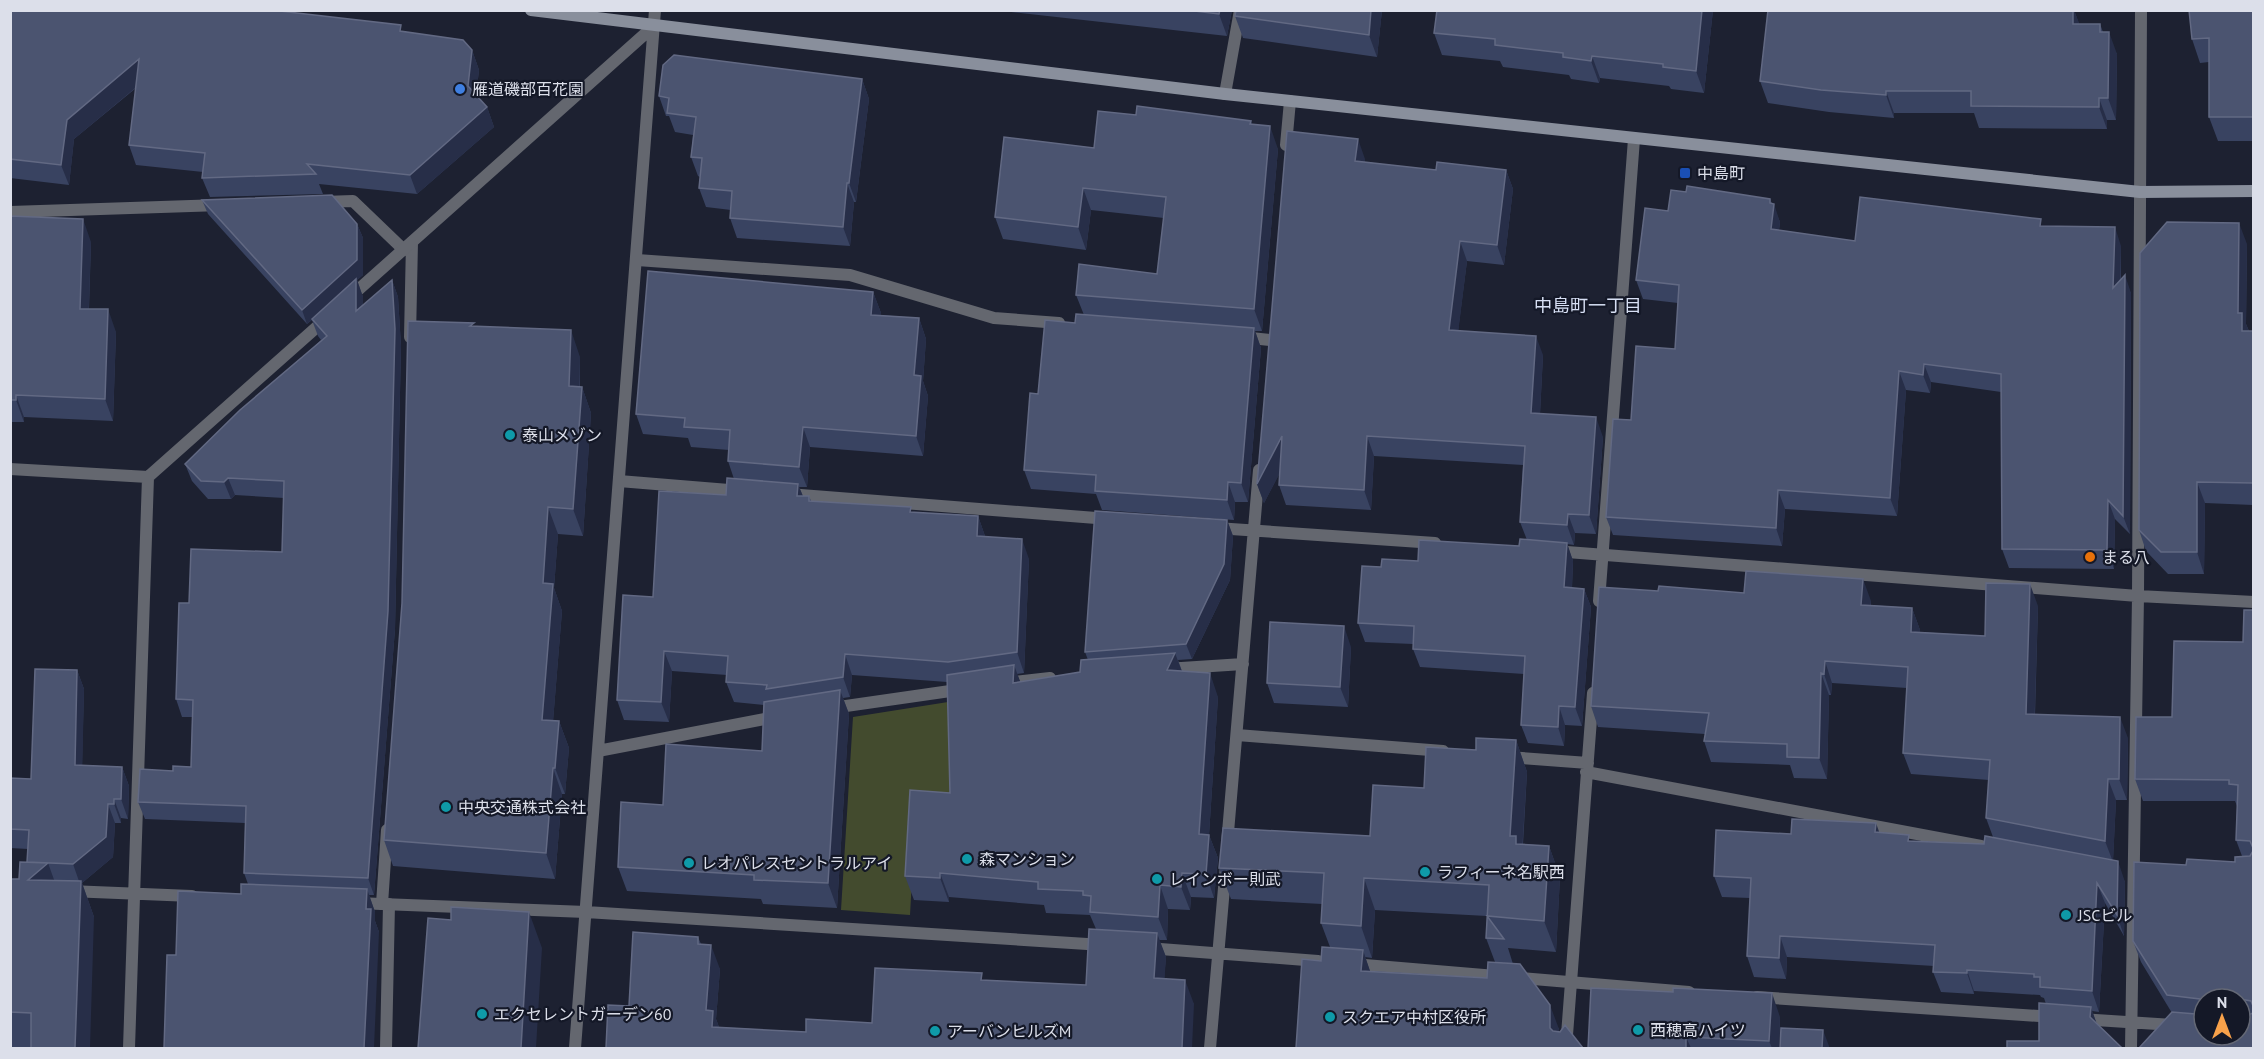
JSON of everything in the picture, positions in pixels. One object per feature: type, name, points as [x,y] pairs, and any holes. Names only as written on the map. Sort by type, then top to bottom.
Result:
[{"type":"street","points":[[531,10],[1225,94],[2140,192],[2253,190]]},
{"type":"street","points":[[575,1048],[655,10]]},
{"type":"street","points":[[1225,94],[1240,10]]},
{"type":"street","points":[[2131,1048],[2138,596],[2141,10]]},
{"type":"street","points":[[10,469],[148,477],[655,25]]},
{"type":"street","points":[[1285,161],[1290,101]]},
{"type":"street","points":[[1598,612],[1634,139]]},
{"type":"street","points":[[306,202],[353,201],[408,246],[410,348]]},
{"type":"street","points":[[10,212],[235,205]]},
{"type":"street","points":[[637,260],[850,275],[994,318],[1070,324]]},
{"type":"street","points":[[1223,336],[1270,340]]},
{"type":"street","points":[[1210,1048],[1260,459]]},
{"type":"street","points":[[129,1048],[148,477]]},
{"type":"street","points":[[619,481],[748,491]]},
{"type":"street","points":[[772,493],[1125,520]]},
{"type":"street","points":[[1207,527],[1444,543]]},
{"type":"street","points":[[1536,550],[2138,596],[2253,602]]},
{"type":"street","points":[[1150,671],[1243,664]]},
{"type":"street","points":[[816,710],[982,686],[1068,677]]},
{"type":"street","points":[[1566,1048],[1593,682]]},
{"type":"street","points":[[598,751],[793,714]]},
{"type":"street","points":[[1237,735],[1457,753]]},
{"type":"street","points":[[1491,755],[1587,768],[1993,848]]},
{"type":"street","points":[[386,1048],[388,820]]},
{"type":"street","points":[[56,891],[205,897]]},
{"type":"street","points":[[346,903],[586,912],[1113,945]]},
{"type":"street","points":[[1137,947],[1701,993]]},
{"type":"street","points":[[1748,996],[2192,1026]]},
{"type":"green space","points":[[948,702],[951,809],[916,807],[910,915],[841,910],[853,717]]},
{"type":"building","points":[[10,10],[271,10],[401,25],[400,31],[463,40],[472,50],[468,86],[487,107],[410,175],[307,164],[316,174],[202,178],[205,153],[129,145],[139,59],[67,120],[61,165],[10,159]]},
{"type":"building","points":[[1186,10],[1220,10],[1219,14]]},
{"type":"building","points":[[1236,10],[1371,10],[1369,35],[1235,16]]},
{"type":"building","points":[[1437,10],[1702,10],[1696,71],[1663,67],[1663,64],[1592,56],[1591,61],[1563,57],[1563,53],[1495,45],[1495,39],[1434,33]]},
{"type":"building","points":[[1768,10],[2073,10],[2073,24],[2100,24],[2100,32],[2109,32],[2108,98],[2099,98],[2099,107],[1971,106],[1971,91],[1886,91],[1886,95],[1821,90],[1760,81]]},
{"type":"building","points":[[2189,10],[2253,10],[2253,117],[2209,117],[2209,38],[2192,39]]},
{"type":"building","points":[[674,55],[862,79],[843,227],[730,218],[732,191],[699,188],[702,158],[691,157],[696,117],[667,113],[669,98],[659,96],[663,65]]},
{"type":"building","points":[[1137,106],[1251,121],[1250,124],[1270,126],[1254,309],[1076,295],[1079,264],[1157,274],[1166,197],[1083,188],[1078,227],[995,217],[1004,137],[1094,148],[1098,111],[1136,115]]},
{"type":"building","points":[[1287,131],[1358,139],[1355,161],[1436,170],[1437,162],[1506,170],[1497,245],[1460,241],[1449,330],[1536,336],[1531,413],[1596,417],[1589,515],[1568,514],[1567,525],[1520,522],[1525,446],[1367,436],[1364,490],[1279,485],[1282,436],[1257,484]]},
{"type":"building","points":[[1687,186],[1770,199],[1770,203],[1774,204],[1771,229],[1855,241],[1860,197],[2041,219],[2040,226],[2115,227],[2113,288],[2125,275],[2123,516],[2108,500],[2107,550],[2002,549],[2001,374],[1924,364],[1923,375],[1899,371],[1890,498],[1778,490],[1776,528],[1606,517],[1613,419],[1631,420],[1636,346],[1675,349],[1679,285],[1636,280],[1645,208],[1668,211],[1671,190],[1686,192]]},
{"type":"building","points":[[332,195],[357,224],[357,260],[302,310],[202,200]]},
{"type":"building","points":[[10,216],[83,219],[80,309],[108,309],[105,399],[16,395],[16,400],[10,400]]},
{"type":"building","points":[[2167,222],[2239,223],[2238,313],[2242,313],[2242,331],[2253,331],[2253,483],[2197,482],[2197,552],[2161,552],[2139,530],[2140,253]]},
{"type":"building","points":[[648,271],[873,292],[871,315],[919,318],[914,375],[921,376],[916,436],[803,427],[799,467],[728,461],[730,430],[684,427],[685,418],[636,414]]},
{"type":"building","points":[[356,279],[356,311],[392,280],[395,329],[388,611],[368,878],[244,873],[246,806],[138,802],[140,769],[173,771],[173,766],[191,767],[193,700],[176,699],[179,603],[189,603],[191,549],[282,552],[284,481],[228,478],[224,482],[201,481],[185,464],[240,410],[327,336],[312,319]]},
{"type":"building","points":[[1076,314],[1254,328],[1241,483],[1228,482],[1227,500],[1095,491],[1096,475],[1024,470],[1030,393],[1038,394],[1045,320],[1075,323]]},
{"type":"building","points":[[408,321],[571,330],[569,386],[582,387],[573,509],[548,507],[543,583],[553,584],[542,720],[559,721],[546,853],[384,840],[402,603]]},
{"type":"building","points":[[727,478],[798,484],[797,496],[809,496],[809,501],[911,507],[910,512],[978,516],[977,536],[1022,539],[1017,652],[948,662],[845,654],[843,677],[766,689],[767,685],[726,682],[728,656],[664,651],[661,702],[617,700],[623,595],[653,597],[659,491],[726,495]]},
{"type":"building","points":[[1095,511],[1227,520],[1224,564],[1186,644],[1085,652]]},
{"type":"building","points":[[1520,539],[1567,543],[1564,587],[1584,589],[1575,707],[1559,706],[1558,727],[1521,725],[1525,656],[1413,649],[1414,626],[1358,623],[1362,566],[1381,567],[1382,559],[1418,561],[1419,540],[1519,546]]},
{"type":"building","points":[[1746,571],[1863,579],[1861,605],[1912,608],[1911,632],[1985,636],[1986,583],[2030,584],[2026,714],[2120,717],[2119,779],[2108,779],[2105,841],[1986,818],[1990,760],[1903,753],[1908,667],[1825,661],[1824,674],[1821,673],[1819,758],[1787,757],[1787,744],[1704,741],[1709,713],[1591,706],[1599,587],[1658,591],[1659,586],[1744,593]]},
{"type":"building","points":[[2244,610],[2253,610],[2253,848],[2250,841],[2236,840],[2238,785],[2229,784],[2229,780],[2135,779],[2136,717],[2172,717],[2174,641],[2243,642]]},
{"type":"building","points":[[1270,622],[1344,626],[1340,687],[1267,683]]},
{"type":"building","points":[[1175,653],[1167,670],[1210,673],[1199,834],[1209,835],[1206,874],[1182,873],[1181,887],[1160,885],[1158,917],[1090,912],[1091,896],[1083,895],[1083,891],[1038,889],[1038,882],[940,873],[940,878],[905,876],[910,790],[950,793],[947,675],[1014,665],[1013,683],[1080,672],[1081,660]]},
{"type":"building","points":[[35,669],[77,670],[75,765],[122,767],[121,799],[114,799],[114,804],[108,804],[106,837],[73,864],[27,862],[29,830],[10,829],[10,778],[31,779]]},
{"type":"building","points":[[840,690],[828,883],[754,880],[754,875],[618,867],[621,802],[663,805],[666,744],[762,751],[764,702]]},
{"type":"building","points":[[1476,738],[1516,740],[1510,836],[1516,836],[1516,844],[1549,846],[1544,921],[1487,916],[1489,885],[1364,878],[1361,926],[1321,923],[1324,873],[1219,868],[1223,828],[1370,836],[1373,785],[1424,788],[1426,747],[1476,750]]},
{"type":"building","points":[[1792,819],[1876,823],[1875,832],[1909,835],[1908,841],[1984,844],[1985,836],[2118,861],[2117,915],[2097,883],[2092,991],[2040,987],[2040,977],[2034,977],[2034,974],[1967,970],[1967,973],[1933,972],[1935,945],[1780,936],[1779,958],[1747,956],[1751,878],[1714,876],[1716,830],[1791,834]]},
{"type":"building","points":[[2253,851],[2253,1006],[2252,987],[2192,987],[2192,998],[2167,995],[2133,941],[2134,862],[2186,865],[2187,859],[2235,862],[2235,857],[2250,856]]},
{"type":"building","points":[[20,862],[48,863],[28,880],[81,881],[75,1048],[31,1048],[31,1013],[10,1012],[10,879],[19,879]]},
{"type":"building","points":[[241,884],[367,889],[366,909],[371,909],[364,1048],[164,1048],[167,955],[176,955],[178,891],[241,894]]},
{"type":"building","name":"エクセレントガーデン60","points":[[451,907],[529,912],[521,1048],[418,1048],[428,918],[451,920]]},
{"type":"building","points":[[1487,916],[1504,939],[1486,938]]},
{"type":"building","points":[[1089,929],[1157,933],[1154,978],[1185,980],[1182,1048],[606,1048],[608,1005],[629,1006],[633,932],[698,937],[698,944],[711,945],[706,1010],[713,1011],[712,1027],[806,1032],[806,1019],[872,1023],[875,968],[982,973],[981,980],[1086,985]]},
{"type":"building","points":[[1322,947],[1363,950],[1361,971],[1487,978],[1488,962],[1520,964],[1550,1005],[1550,1028],[1560,1032],[1565,1025],[1583,1048],[1296,1048],[1302,959],[1321,961]]},
{"type":"building","points":[[1591,988],[1673,992],[1673,988],[1772,993],[1769,1041],[1686,1037],[1686,1048],[1588,1048]]},
{"type":"building","points":[[2039,1003],[2091,1007],[2090,1017],[2122,1048],[2007,1048],[2007,1041],[2039,1041]]},
{"type":"building","points":[[2172,1012],[2192,1014],[2192,1047],[2252,1047],[2253,1013],[2253,1048],[2139,1048]]},
{"type":"building","points":[[1781,1028],[1823,1030],[1822,1048],[1780,1048]]},
{"type":"place","name":"雁道磯部百花園","points":[[460,89]]},
{"type":"place","name":"中島町","points":[[1685,173]]},
{"type":"place","name":"泰山メゾン","points":[[510,435]]},
{"type":"place","name":"まる八","points":[[2090,557]]},
{"type":"place","name":"中央交通株式会社","points":[[446,807]]},
{"type":"place","name":"森マンション","points":[[967,859]]},
{"type":"place","name":"レオパレスセントラルアイ","points":[[689,863]]},
{"type":"place","name":"ラフィーネ名駅西","points":[[1425,872]]},
{"type":"place","name":"レインボー則武","points":[[1157,879]]},
{"type":"place","name":"JSCビル","points":[[2066,915]]},
{"type":"place","name":"エクセレントガーデン60","points":[[482,1014]]},
{"type":"place","name":"スクエア中村区役所","points":[[1330,1017]]},
{"type":"place","name":"西穂高ハイツ","points":[[1638,1030]]},
{"type":"place","name":"アーバンヒルズM","points":[[935,1031]]},
{"type":"district","name":"中島町一丁目","points":[[1588,306]]}]
